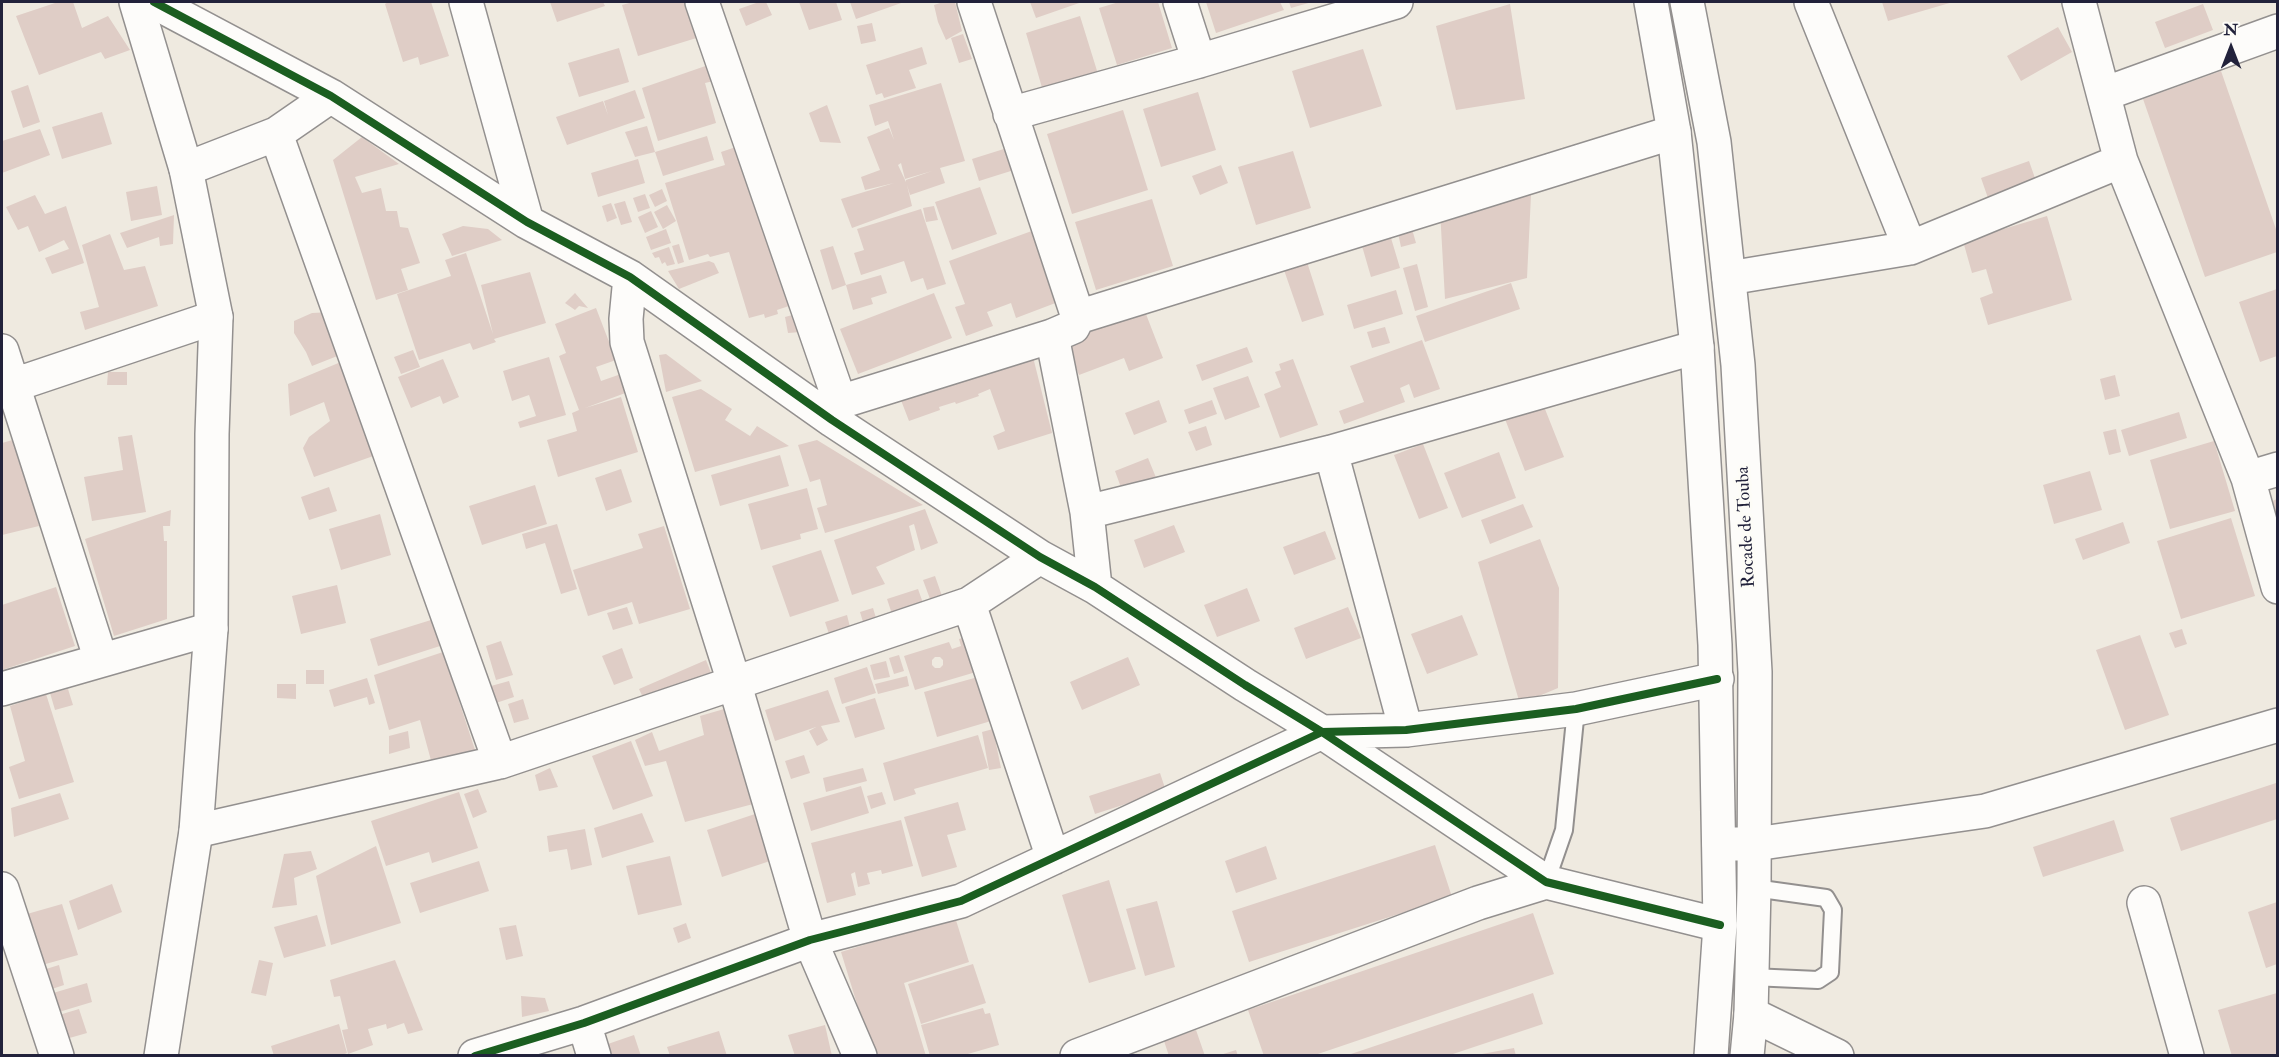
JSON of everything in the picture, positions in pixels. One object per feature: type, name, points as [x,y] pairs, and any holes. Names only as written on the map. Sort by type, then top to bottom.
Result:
[{"type":"street","points":[[136,2],[186,169],[216,317],[212,434],[211,629],[196,831],[161,1056]]},
{"type":"street","points":[[154,2],[331,96],[527,222],[630,277],[836,411],[1040,557],[1095,587],[1245,685],[1322,732],[1546,882],[1720,925]]},
{"type":"street","points":[[466,2],[527,222]]},
{"type":"street","points":[[702,2],[836,411]]},
{"type":"street","points":[[975,2],[1010,114],[1065,326],[1095,587]]},
{"type":"street","points":[[1180,2],[1199,61]]},
{"type":"street","points":[[1651,2],[1674,132],[1697,347],[1717,678],[1720,925],[1711,1056]]},
{"type":"street","name":"Rocade de Touba","points":[[1687,2],[1714,142],[1738,365],[1755,672],[1755,844],[1751,1014],[1747,1056]]},
{"type":"street","points":[[1811,2],[1910,248]]},
{"type":"street","points":[[2079,2],[2121,161],[2263,473],[2277,586]]},
{"type":"street","points":[[1010,114],[1199,61],[1384,4]]},
{"type":"street","points":[[2104,94],[2277,31]]},
{"type":"street","points":[[186,169],[276,134],[331,96]]},
{"type":"street","points":[[836,411],[1065,326],[1674,132]]},
{"type":"street","points":[[276,134],[500,762]]},
{"type":"street","points":[[1729,278],[1910,248],[2121,161]]},
{"type":"street","points":[[630,277],[626,319],[627,342],[734,682],[810,940],[860,1056]]},
{"type":"street","points":[[7,387],[216,317]]},
{"type":"street","points":[[1087,512],[1331,452],[1697,347]]},
{"type":"street","points":[[2,351],[7,387],[101,660]]},
{"type":"street","points":[[1331,452],[1406,730]]},
{"type":"street","points":[[196,831],[500,762],[969,604],[1040,557]]},
{"type":"street","points":[[969,604],[1053,858]]},
{"type":"street","points":[[2,689],[211,629]]},
{"type":"street","points":[[475,1056],[584,1023],[810,940],[961,901],[1322,732],[1406,730],[1576,709],[1717,678]]},
{"type":"street","points":[[1719,844],[1755,844],[1985,811],[2277,725]]},
{"type":"street","points":[[1077,1056],[1478,903],[1546,882]]},
{"type":"street","points":[[2,889],[57,1056]]},
{"type":"street","points":[[2144,903],[2187,1056]]},
{"type":"street","points":[[1715,997],[1837,1056]]},
{"type":"street","points":[[584,1023],[594,1056]]},
{"type":"lane","points":[[1546,882],[1564,830],[1576,709]]},
{"type":"lane","points":[[1752,977],[1818,980],[1830,972],[1833,910],[1826,898],[1754,888]]},
{"type":"building","points":[[58,2],[73,2],[82,28],[108,16],[130,50],[105,59],[101,52],[39,75],[16,16]]},
{"type":"building","points":[[388,2],[431,2],[449,56],[420,65],[418,57],[403,62],[385,4]]},
{"type":"building","points":[[550,2],[603,2],[605,6],[557,22]]},
{"type":"building","points":[[633,2],[692,2],[703,36],[638,56],[622,5]]},
{"type":"building","points":[[766,2],[772,15],[746,26],[739,9]]},
{"type":"building","points":[[799,2],[836,2],[842,20],[809,30]]},
{"type":"building","points":[[850,2],[904,2],[856,19]]},
{"type":"building","points":[[955,2],[962,31],[946,40],[934,5]]},
{"type":"building","points":[[1030,2],[1082,2],[1036,18]]},
{"type":"building","points":[[1119,2],[1158,2],[1172,48],[1117,65],[1099,8]]},
{"type":"building","points":[[1206,2],[1280,2],[1284,10],[1216,33]]},
{"type":"building","points":[[1289,2],[1312,2],[1291,8]]},
{"type":"building","points":[[1882,2],[1953,2],[1888,21]]},
{"type":"building","points":[[1510,4],[1525,99],[1456,110],[1436,26]]},
{"type":"building","points":[[2203,4],[2213,30],[2165,48],[2155,22]]},
{"type":"building","points":[[1080,16],[1098,74],[1043,91],[1026,33]]},
{"type":"building","points":[[872,23],[876,41],[861,44],[857,26]]},
{"type":"building","points":[[2058,27],[2072,52],[2021,81],[2007,56]]},
{"type":"building","points":[[963,34],[972,59],[959,63],[951,38]]},
{"type":"building","points":[[922,47],[927,64],[909,70],[916,88],[884,98],[882,93],[876,95],[866,65]]},
{"type":"building","points":[[619,48],[629,82],[579,97],[568,63]]},
{"type":"building","points":[[1363,49],[1382,106],[1310,128],[1292,71]]},
{"type":"building","points":[[717,62],[722,79],[705,83],[716,123],[658,141],[642,88]]},
{"type":"building","points":[[2221,71],[2277,232],[2277,252],[2205,277],[2143,99]]},
{"type":"building","points":[[941,83],[965,161],[940,168],[945,183],[910,195],[907,185],[912,206],[852,228],[841,199],[894,183],[865,190],[861,177],[880,170],[867,137],[889,128],[894,140],[888,121],[875,126],[869,105]],"holes":[[[901,163],[905,179],[932,171],[906,180],[906,182],[898,165]]]},
{"type":"building","points":[[28,85],[40,122],[23,128],[11,91]]},
{"type":"building","points":[[635,90],[645,118],[567,145],[556,117],[603,101],[608,115],[604,101]]},
{"type":"building","points":[[1198,92],[1216,150],[1161,167],[1143,109]]},
{"type":"building","points":[[827,105],[841,143],[820,142],[809,113]]},
{"type":"building","points":[[1123,110],[1148,190],[1072,214],[1047,134]]},
{"type":"building","points":[[102,112],[112,144],[62,159],[52,127]]},
{"type":"building","points":[[647,126],[655,152],[635,157],[625,132]]},
{"type":"building","points":[[40,129],[50,155],[2,173],[2,141]]},
{"type":"building","points":[[707,136],[714,160],[663,176],[655,152]]},
{"type":"building","points":[[362,137],[399,164],[355,177],[362,193],[381,188],[386,211],[397,211],[400,227],[408,228],[420,263],[401,269],[408,290],[376,300],[333,160]]},
{"type":"building","points":[[742,145],[792,305],[777,310],[778,314],[765,318],[764,314],[749,318],[729,252],[710,257],[708,254],[689,260],[665,183],[725,165],[721,152]]},
{"type":"building","points":[[1007,148],[1014,170],[979,181],[972,159]]},
{"type":"building","points":[[1293,151],[1311,208],[1256,225],[1238,167]]},
{"type":"building","points":[[638,159],[645,183],[598,197],[591,173]]},
{"type":"building","points":[[2029,161],[2036,181],[1988,198],[1981,178]]},
{"type":"building","points":[[1221,165],[1228,183],[1200,195],[1192,176]]},
{"type":"building","points":[[157,186],[162,215],[131,221],[126,192]]},
{"type":"building","points":[[980,187],[997,234],[952,250],[935,202]]},
{"type":"building","points":[[662,189],[667,201],[655,207],[649,195]]},
{"type":"building","points":[[645,194],[650,208],[638,212],[633,198]]},
{"type":"building","points":[[35,195],[45,214],[66,206],[84,263],[52,274],[45,258],[69,249],[64,240],[39,252],[28,226],[18,230],[6,207]]},
{"type":"building","points":[[1531,195],[1527,278],[1445,299],[1440,210]]},
{"type":"building","points":[[1152,199],[1173,266],[1096,290],[1075,222]]},
{"type":"building","points":[[625,201],[632,222],[621,225],[614,204]]},
{"type":"building","points":[[611,203],[617,218],[607,222],[602,206]]},
{"type":"building","points":[[667,205],[676,221],[663,229],[654,212]]},
{"type":"building","points":[[934,206],[938,220],[926,222],[923,208]]},
{"type":"building","points":[[921,209],[946,284],[927,290],[923,278],[911,282],[904,261],[861,275],[854,253],[864,250],[857,229]]},
{"type":"building","points":[[651,211],[658,227],[645,233],[638,217]]},
{"type":"building","points":[[174,215],[173,244],[160,246],[159,237],[127,248],[120,233]]},
{"type":"building","points":[[2047,216],[2072,300],[1988,325],[1980,298],[1993,293],[1986,269],[1972,273],[1963,241]]},
{"type":"building","points":[[463,226],[488,229],[502,240],[452,256],[442,234]]},
{"type":"building","points":[[1040,228],[1066,299],[1016,318],[1011,303],[987,312],[993,326],[966,336],[955,307],[965,304],[949,261]]},
{"type":"building","points":[[666,229],[671,243],[651,250],[646,237]]},
{"type":"building","points":[[1412,229],[1416,243],[1401,247],[1398,233]]},
{"type":"building","points":[[110,234],[124,270],[145,266],[158,306],[85,330],[80,312],[99,307],[82,245]]},
{"type":"building","points":[[1391,238],[1400,268],[1371,277],[1362,246]]},
{"type":"building","points":[[679,244],[684,262],[678,264],[672,246]]},
{"type":"building","points":[[833,246],[846,285],[832,290],[820,250]]},
{"type":"building","points":[[669,247],[675,264],[667,266],[665,262],[662,264],[659,257],[655,258],[652,253]]},
{"type":"building","points":[[466,253],[493,334],[481,285],[530,272],[546,323],[494,339],[496,342],[473,350],[470,343],[419,360],[397,294],[451,276],[445,260]]},
{"type":"building","points":[[709,261],[714,263],[719,273],[679,289],[668,271]]},
{"type":"building","points":[[1307,262],[1324,315],[1302,322],[1284,270]]},
{"type":"building","points":[[1417,264],[1428,307],[1415,311],[1403,268]]},
{"type":"building","points":[[881,275],[887,293],[871,298],[873,304],[853,310],[846,285]]},
{"type":"building","points":[[1511,283],[1520,309],[1425,342],[1416,316]]},
{"type":"building","points":[[2277,289],[2277,356],[2260,362],[2239,302]]},
{"type":"building","points":[[1396,290],[1403,314],[1354,329],[1347,305]]},
{"type":"building","points":[[575,293],[588,308],[579,306],[575,310],[565,303]]},
{"type":"building","points":[[934,293],[952,338],[858,374],[840,329]]},
{"type":"building","points":[[596,308],[616,360],[596,367],[601,381],[621,374],[628,392],[585,408],[621,397],[638,452],[558,477],[547,440],[577,431],[572,413],[579,410],[559,356],[566,353],[555,324]]},
{"type":"building","points":[[1144,309],[1163,358],[1129,371],[1124,358],[1079,375],[1065,340]]},
{"type":"building","points":[[332,312],[345,353],[312,366],[294,333],[294,321],[312,313]]},
{"type":"building","points":[[796,314],[801,332],[788,333],[785,317]]},
{"type":"building","points":[[1385,327],[1390,343],[1372,348],[1367,332]]},
{"type":"building","points":[[1422,340],[1440,389],[1414,398],[1409,384],[1400,388],[1405,402],[1344,424],[1339,411],[1364,402],[1350,366]]},
{"type":"building","points":[[1247,347],[1253,362],[1202,381],[1196,365]]},
{"type":"building","points":[[413,350],[420,367],[401,374],[394,357]]},
{"type":"building","points":[[1032,353],[1052,433],[998,450],[993,436],[1005,431],[990,389],[978,394],[979,396],[939,407],[940,410],[909,421],[899,395]]},
{"type":"building","points":[[666,354],[702,381],[666,392],[659,355]]},
{"type":"building","points":[[549,357],[566,415],[520,428],[518,422],[536,416],[529,395],[512,401],[503,371]]},
{"type":"building","points":[[348,359],[379,454],[314,477],[303,448],[309,437],[330,421],[324,402],[290,416],[288,384]]},
{"type":"building","points":[[443,359],[459,397],[443,404],[440,396],[411,408],[398,377]]},
{"type":"building","points":[[1293,359],[1318,425],[1280,438],[1264,394],[1281,387],[1275,372],[1281,370],[1279,364]]},
{"type":"building","points":[[108,372],[127,372],[127,385],[107,385]]},
{"type":"building","points":[[2115,375],[2120,396],[2105,400],[2100,379]]},
{"type":"building","points":[[1248,376],[1260,407],[1225,420],[1213,388]]},
{"type":"building","points":[[701,389],[732,409],[725,420],[750,436],[757,426],[789,446],[695,472],[672,397]]},
{"type":"building","points":[[1159,400],[1167,422],[1134,435],[1125,413]]},
{"type":"building","points":[[1212,400],[1217,414],[1189,424],[1184,410]]},
{"type":"building","points":[[1543,404],[1564,457],[1525,471],[1505,419]]},
{"type":"building","points":[[2179,412],[2187,438],[2129,456],[2121,430]]},
{"type":"building","points":[[1206,426],[1212,445],[1196,451],[1188,432]]},
{"type":"building","points":[[2116,429],[2121,452],[2109,455],[2103,432]]},
{"type":"building","points":[[132,435],[146,512],[92,521],[84,477],[123,470],[118,437]]},
{"type":"building","points":[[16,439],[39,526],[2,535],[2,443]]},
{"type":"building","points":[[817,440],[923,505],[825,533],[817,508],[827,505],[820,479],[810,482],[798,445]]},
{"type":"building","points":[[2214,441],[2235,511],[2170,529],[2150,460]]},
{"type":"building","points":[[1423,444],[1448,508],[1419,519],[1394,455]]},
{"type":"building","points":[[1499,452],[1516,498],[1462,518],[1444,473]]},
{"type":"building","points":[[780,455],[789,486],[720,506],[711,475]]},
{"type":"building","points":[[1148,458],[1157,480],[1123,493],[1115,471]]},
{"type":"building","points":[[621,469],[632,502],[606,511],[595,478]]},
{"type":"building","points":[[2090,471],[2102,510],[2054,524],[2043,485]]},
{"type":"building","points":[[535,485],[547,524],[482,545],[469,506]]},
{"type":"building","points":[[329,487],[337,511],[309,520],[301,497]]},
{"type":"building","points":[[807,488],[818,529],[800,534],[801,539],[761,550],[748,504]]},
{"type":"building","points":[[2277,499],[2277,523],[2270,502]]},
{"type":"building","points":[[1523,504],[1533,527],[1490,544],[1481,520]]},
{"type":"building","points":[[925,509],[938,543],[921,550],[914,524],[909,526],[915,550],[876,567],[885,584],[852,595],[834,540]]},
{"type":"building","points":[[171,510],[170,526],[163,526],[164,541],[167,541],[167,619],[114,636],[85,539]]},
{"type":"building","points":[[380,514],[391,555],[341,570],[329,529]]},
{"type":"building","points":[[2231,518],[2255,596],[2181,619],[2157,541]]},
{"type":"building","points":[[2123,522],[2130,543],[2083,560],[2075,539]]},
{"type":"building","points":[[557,524],[577,589],[561,594],[545,543],[526,549],[522,534]]},
{"type":"building","points":[[1174,525],[1185,552],[1144,568],[1134,540]]},
{"type":"building","points":[[664,526],[690,609],[639,624],[632,602],[588,616],[573,570],[643,548],[638,534]]},
{"type":"building","points":[[1325,531],[1336,559],[1294,575],[1283,547]]},
{"type":"building","points":[[1540,539],[1559,588],[1558,688],[1520,704],[1478,562]]},
{"type":"building","points":[[821,550],[839,601],[790,617],[772,566]]},
{"type":"building","points":[[935,576],[942,596],[930,599],[923,580]]},
{"type":"building","points":[[337,585],[346,623],[301,634],[292,596]]},
{"type":"building","points":[[56,587],[75,646],[2,670],[2,605]]},
{"type":"building","points":[[1247,588],[1260,621],[1217,637],[1204,605]]},
{"type":"building","points":[[918,589],[923,603],[892,614],[887,599]]},
{"type":"building","points":[[627,607],[633,624],[613,630],[607,613]]},
{"type":"building","points":[[1348,607],[1361,638],[1306,659],[1294,628]]},
{"type":"building","points":[[873,608],[876,618],[863,622],[860,612]]},
{"type":"building","points":[[847,615],[850,627],[829,634],[825,622]]},
{"type":"building","points":[[1462,615],[1478,655],[1427,674],[1411,634]]},
{"type":"building","points":[[431,620],[440,646],[378,666],[370,639]]},
{"type":"building","points":[[2182,629],[2187,644],[2175,648],[2169,633]]},
{"type":"building","points":[[2140,635],[2169,715],[2125,730],[2096,650]]},
{"type":"building","points":[[966,637],[976,672],[915,690],[904,656],[949,642],[952,649],[961,646],[959,639]],"holes":[[[940,657],[943,665],[935,668],[932,660]]]},
{"type":"building","points":[[501,641],[513,675],[496,680],[486,646]]},
{"type":"building","points":[[622,648],[633,678],[614,685],[602,656]]},
{"type":"building","points":[[443,652],[475,750],[432,764],[420,720],[389,730],[374,675]]},
{"type":"building","points":[[899,655],[904,671],[894,674],[889,658]]},
{"type":"building","points":[[1128,657],[1140,685],[1082,710],[1070,682]]},
{"type":"building","points":[[706,660],[713,678],[647,706],[639,689]]},
{"type":"building","points":[[886,661],[890,677],[874,680],[870,665]]},
{"type":"building","points":[[867,667],[876,693],[842,704],[834,678]]},
{"type":"building","points":[[306,670],[324,670],[324,684],[306,684]]},
{"type":"building","points":[[907,676],[909,686],[878,694],[875,684]]},
{"type":"building","points":[[978,677],[991,721],[937,737],[924,692]]},
{"type":"building","points":[[367,678],[375,703],[369,705],[367,697],[334,707],[329,690]]},
{"type":"building","points":[[509,681],[514,697],[496,703],[491,686]]},
{"type":"building","points":[[277,684],[296,684],[296,699],[277,698]]},
{"type":"building","points":[[68,689],[73,705],[55,710],[50,693]]},
{"type":"building","points":[[828,690],[840,722],[821,726],[828,740],[817,746],[809,731],[816,727],[775,741],[765,710]]},
{"type":"building","points":[[46,694],[74,782],[19,799],[9,767],[25,761],[10,706]]},
{"type":"building","points":[[875,698],[885,729],[855,738],[845,707]]},
{"type":"building","points":[[523,699],[529,719],[514,723],[508,704]]},
{"type":"building","points":[[731,707],[757,803],[685,822],[666,761],[645,766],[635,740],[652,732],[659,751],[704,735],[700,716]]},
{"type":"building","points":[[993,729],[1001,768],[989,770],[982,732]]},
{"type":"building","points":[[408,731],[410,748],[389,754],[389,736]]},
{"type":"building","points":[[978,735],[988,768],[914,789],[916,794],[894,801],[883,763]]},
{"type":"building","points":[[631,741],[653,796],[613,810],[592,756]]},
{"type":"building","points":[[804,755],[810,773],[791,779],[785,761]]},
{"type":"building","points":[[550,768],[558,787],[539,791],[535,775]]},
{"type":"building","points":[[863,768],[867,781],[826,792],[823,778]]},
{"type":"building","points":[[1160,773],[1166,791],[1095,814],[1089,796]]},
{"type":"building","points":[[2276,783],[2277,819],[2181,851],[2170,818]]},
{"type":"building","points":[[861,786],[869,813],[811,831],[803,803]]},
{"type":"building","points":[[478,789],[487,812],[473,818],[464,794]]},
{"type":"building","points":[[459,792],[478,848],[432,863],[429,852],[386,866],[371,821]]},
{"type":"building","points":[[882,792],[886,804],[871,809],[867,796]]},
{"type":"building","points":[[60,793],[69,819],[14,837],[11,808]]},
{"type":"building","points":[[958,802],[966,830],[947,835],[957,867],[922,877],[904,817]]},
{"type":"building","points":[[642,813],[654,842],[602,858],[594,828]]},
{"type":"building","points":[[758,813],[773,860],[722,877],[707,830]]},
{"type":"building","points":[[901,820],[913,866],[882,874],[881,870],[867,873],[870,884],[858,887],[855,872],[851,874],[856,895],[827,903],[811,843]]},
{"type":"building","points":[[2114,820],[2124,851],[2043,877],[2033,847]]},
{"type":"building","points":[[585,829],[592,865],[571,870],[567,849],[549,852],[547,836]]},
{"type":"building","points":[[1435,845],[1452,897],[1249,962],[1232,911]]},
{"type":"building","points":[[376,846],[401,923],[331,945],[316,876]]},
{"type":"building","points":[[1266,846],[1277,879],[1236,893],[1225,861]]},
{"type":"building","points":[[311,851],[317,869],[294,878],[297,905],[272,908],[284,854]]},
{"type":"building","points":[[670,856],[682,905],[638,915],[626,866]]},
{"type":"building","points":[[479,861],[489,891],[420,913],[410,883]]},
{"type":"building","points":[[1109,880],[1136,969],[1089,983],[1062,895]]},
{"type":"building","points":[[112,884],[122,912],[78,930],[69,901]]},
{"type":"building","points":[[1157,901],[1175,967],[1145,976],[1126,909]]},
{"type":"building","points":[[2277,902],[2277,964],[2266,968],[2248,912]]},
{"type":"building","points":[[62,904],[78,955],[42,965],[27,914]]},
{"type":"building","points":[[1533,913],[1554,974],[1312,1056],[1264,1056],[1248,1010]]},
{"type":"building","points":[[317,915],[326,946],[284,958],[274,927]]},
{"type":"building","points":[[955,917],[969,962],[904,983],[926,1056],[873,1056],[841,952]]},
{"type":"building","points":[[686,923],[691,938],[678,943],[673,928]]},
{"type":"building","points":[[516,925],[523,956],[506,960],[499,928]]},
{"type":"building","points":[[259,960],[273,963],[266,996],[251,993]]},
{"type":"building","points":[[395,960],[423,1030],[408,1034],[404,1023],[387,1029],[386,1024],[368,1029],[373,1045],[348,1054],[342,1030],[348,1029],[340,996],[334,997],[330,980]]},
{"type":"building","points":[[973,964],[986,1003],[921,1024],[908,984]]},
{"type":"building","points":[[59,965],[64,985],[52,989],[46,969]]},
{"type":"building","points":[[87,983],[92,1002],[59,1012],[53,993]]},
{"type":"building","points":[[1533,993],[1543,1024],[1447,1056],[1345,1056]]},
{"type":"building","points":[[2277,993],[2277,1056],[2232,1056],[2218,1010]]},
{"type":"building","points":[[521,996],[545,998],[549,1011],[522,1017]]},
{"type":"building","points":[[983,1008],[985,1014],[990,1013],[999,1045],[961,1056],[930,1056],[921,1025]]},
{"type":"building","points":[[79,1009],[87,1033],[66,1039],[59,1015]]},
{"type":"building","points":[[339,1024],[347,1053],[340,1056],[274,1056],[271,1046]]},
{"type":"building","points":[[825,1025],[832,1056],[795,1056],[788,1035]]},
{"type":"building","points":[[1196,1030],[1205,1056],[1169,1056],[1164,1041]]},
{"type":"building","points":[[719,1031],[727,1056],[670,1056],[667,1047]]},
{"type":"building","points":[[634,1035],[641,1056],[608,1056],[605,1045]]},
{"type":"building","points":[[1514,1048],[1516,1056],[1482,1056],[1482,1054]]},
{"type":"building","points":[[1236,1050],[1238,1056],[1220,1056],[1220,1055]]},
{"type":"cycle path","points":[[154,2],[331,96],[527,222],[630,277],[832,420],[1040,557],[1095,587],[1245,685],[1322,732],[1546,882],[1720,925]]},
{"type":"cycle path","points":[[475,1056],[584,1023],[810,940],[961,901],[1322,732],[1406,730],[1576,709],[1717,679]]}]
